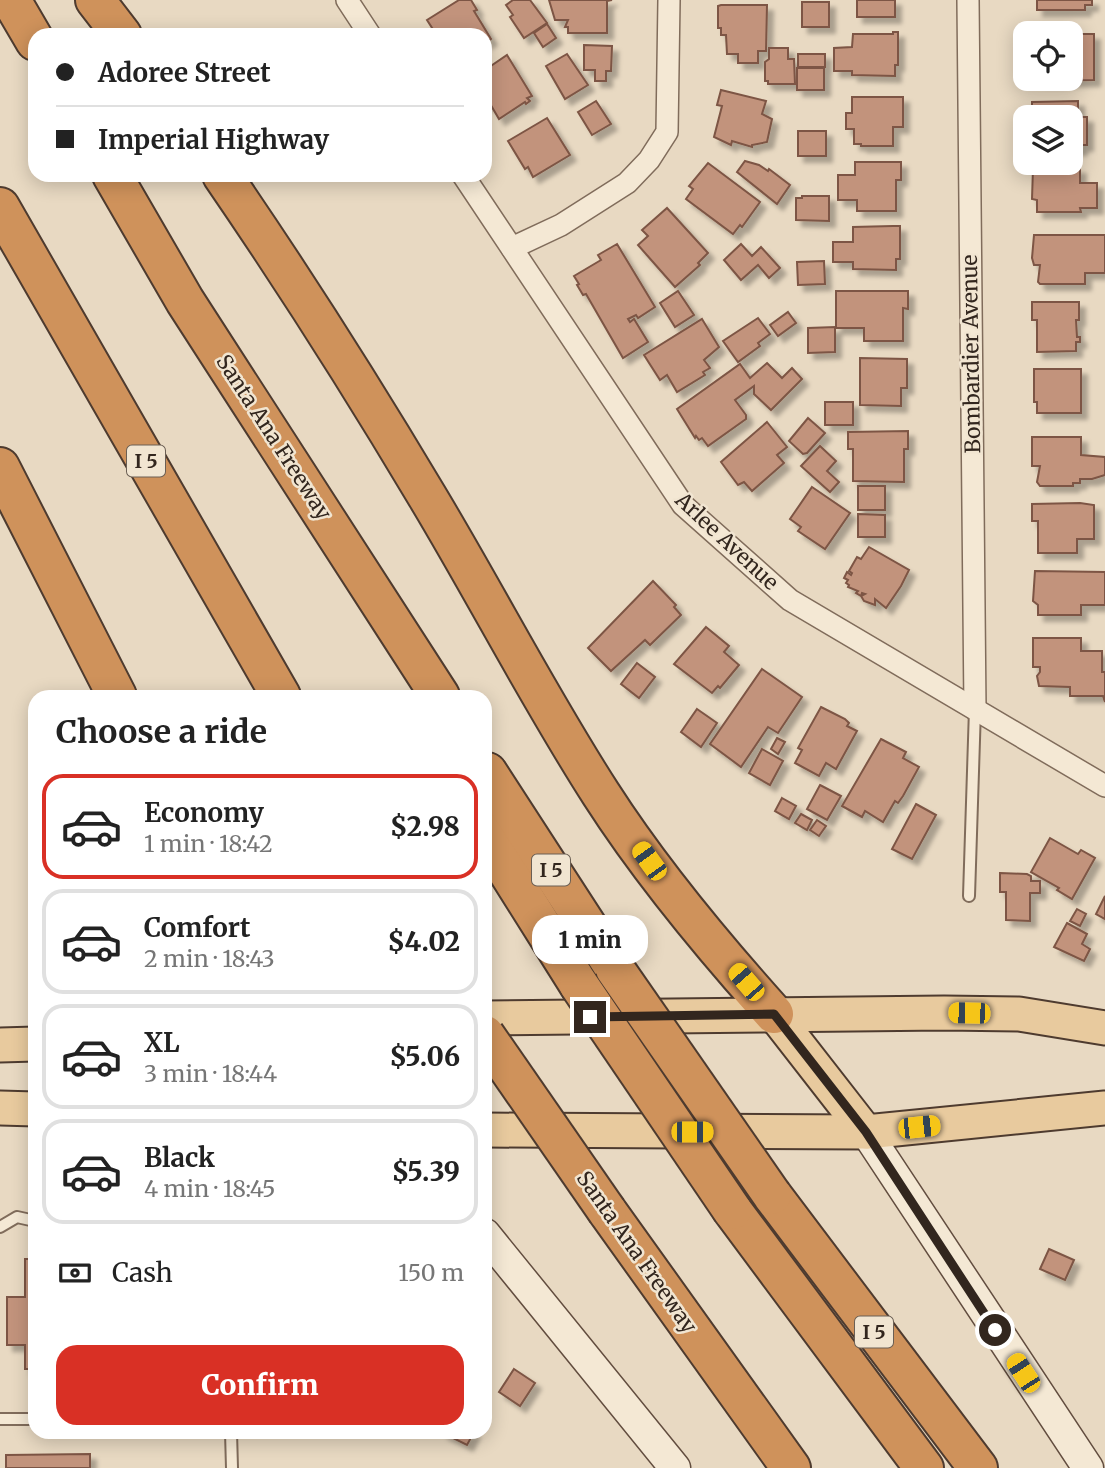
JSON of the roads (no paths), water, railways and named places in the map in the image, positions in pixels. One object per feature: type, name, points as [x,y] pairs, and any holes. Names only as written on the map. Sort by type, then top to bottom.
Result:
[{"type":"highway","points":[[11,0],[28,29]]},
{"type":"highway","points":[[95,0],[117,28]]},
{"type":"highway","name":"Santa Ana Freeway","points":[[117,182],[185,301],[436,690]]},
{"type":"highway","points":[[227,182],[326,330],[428,497],[601,794],[664,883],[774,1014]]},
{"type":"highway","name":"I 5","points":[[5,216],[278,690]]},
{"type":"highway","points":[[0,467],[114,690]]},
{"type":"highway","name":"I 5","points":[[492,779],[615,969],[772,1195],[978,1468]]},
{"type":"highway","points":[[492,847],[579,985],[732,1210],[924,1468]]},
{"type":"highway","name":"Santa Ana Freeway","points":[[492,1045],[791,1468]]},
{"type":"main road","points":[[774,1014],[866,1132],[1088,1468]]},
{"type":"main road","points":[[492,1018],[1019,1014],[1105,1028]]},
{"type":"main road","points":[[0,1045],[28,1044]]},
{"type":"main road","points":[[0,1108],[28,1109]]},
{"type":"main road","points":[[492,1130],[866,1132],[1105,1108]]},
{"type":"main road","points":[[492,1243],[675,1468]]},
{"type":"street","points":[[347,0],[365,28]]},
{"type":"street","points":[[512,248],[561,225],[627,183],[649,160],[667,132],[669,0]]},
{"type":"street","name":"Bombardier Avenue","points":[[968,0],[975,709]]},
{"type":"street","name":"Arlee Avenue","points":[[468,182],[682,506],[790,600],[1105,786]]},
{"type":"lane","points":[[969,896],[975,709]]},
{"type":"lane","points":[[0,1227],[17,1217],[28,1219]]},
{"type":"lane","points":[[0,1419],[28,1419]]},
{"type":"lane","points":[[231,1439],[232,1468]]}]
